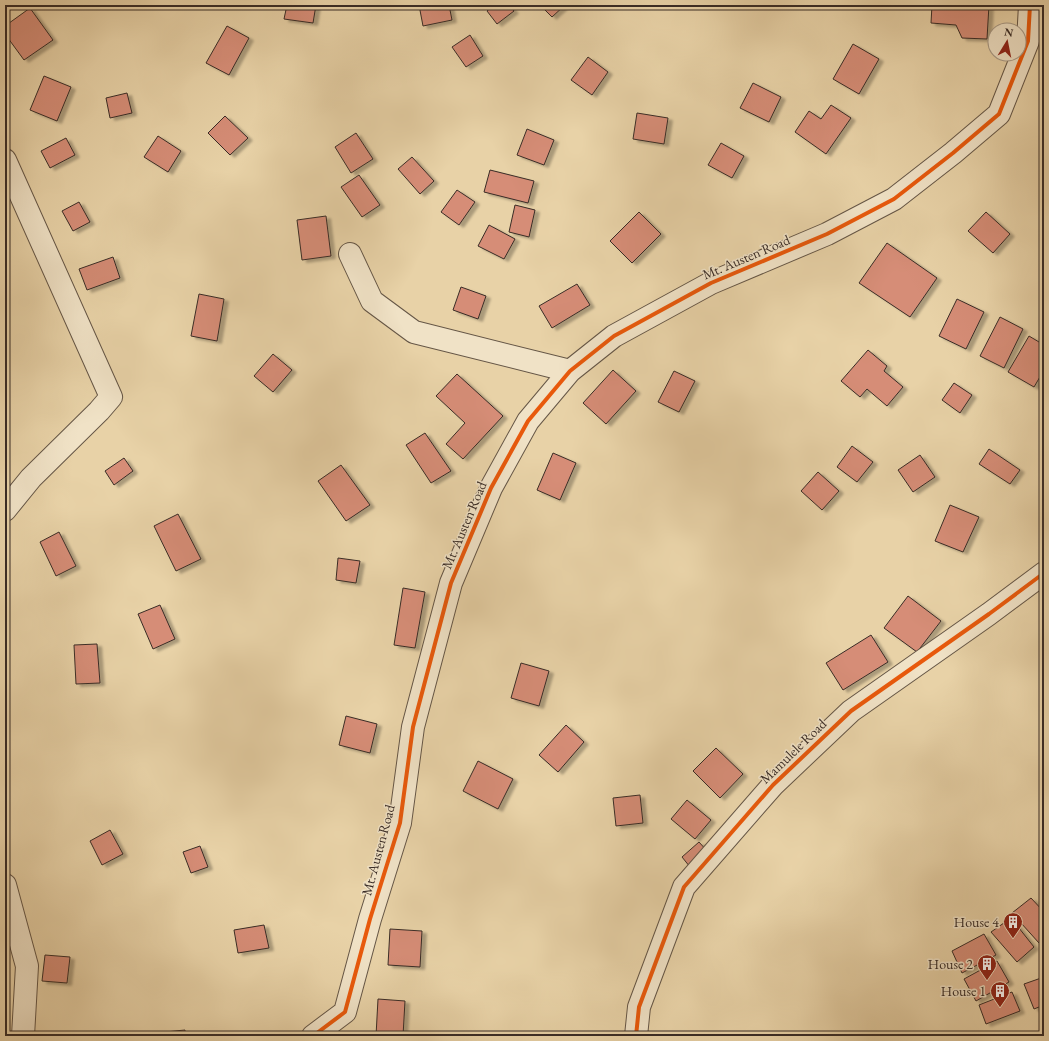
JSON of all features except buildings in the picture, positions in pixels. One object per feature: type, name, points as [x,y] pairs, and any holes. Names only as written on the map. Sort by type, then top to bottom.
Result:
[{"type":"street","name":"Mt. Austen Road","points":[[313,1036],[345,1012],[370,919],[400,823],[413,727],[451,584],[495,481],[528,421],[570,371],[614,336],[711,283],[827,234],[894,199],[953,153],[999,114],[1028,41],[1030,5]]},
{"type":"street","points":[[5,160],[111,397],[99,411],[31,478],[5,510]]},
{"type":"street","points":[[350,254],[372,301],[414,332],[570,371]]},
{"type":"street","name":"Mamulele Road","points":[[636,1036],[639,1007],[684,887],[773,785],[851,711],[989,614],[1044,573]]},
{"type":"street","points":[[5,885],[27,966],[23,1036]]},
{"type":"cycle path","points":[[313,1036],[345,1012],[370,919],[400,823],[413,727],[451,583],[491,488],[528,421],[570,371],[614,336],[711,283],[827,234],[894,199],[953,153],[999,114],[1028,41],[1030,5]]},
{"type":"cycle path","points":[[636,1036],[639,1007],[684,887],[773,785],[851,711],[989,614],[1044,573]]},
{"type":"place","name":"House 4","points":[[1013,939]]},
{"type":"place","name":"House 2","points":[[987,981]]},
{"type":"place","name":"House 1","points":[[1000,1008]]}]
